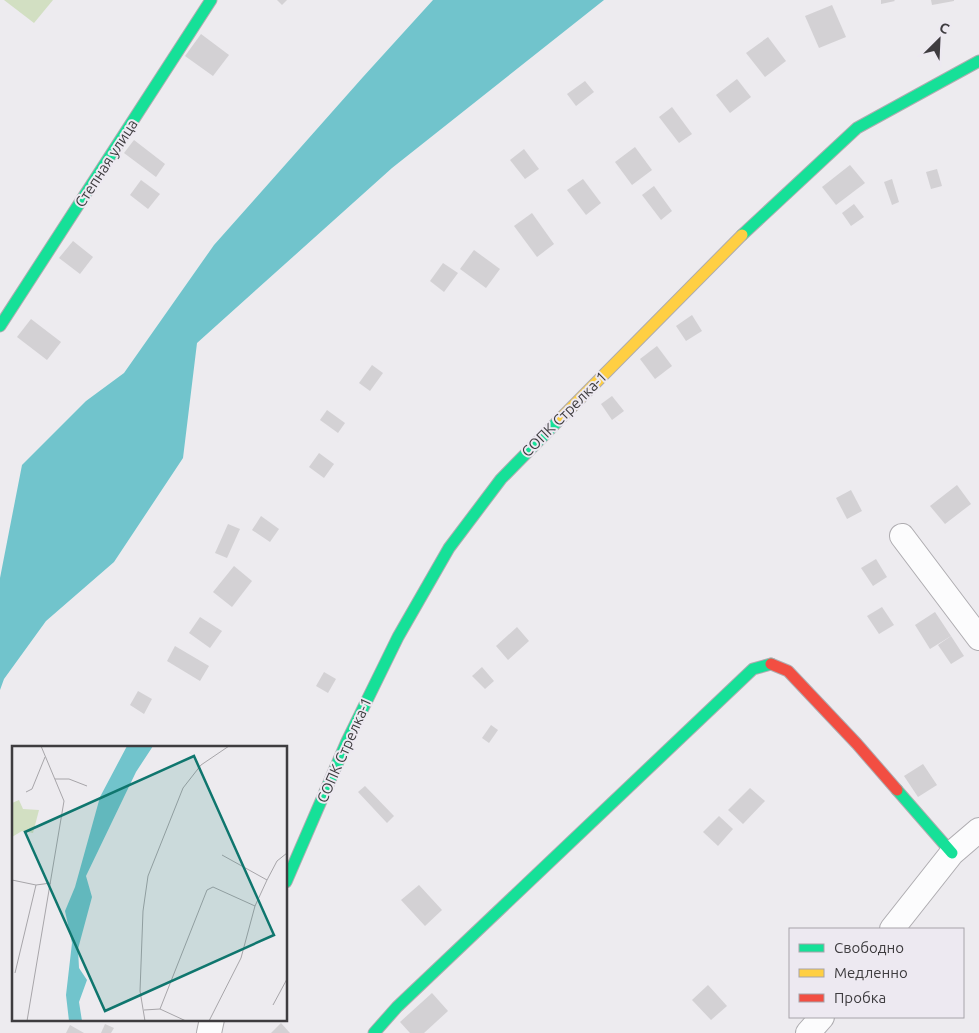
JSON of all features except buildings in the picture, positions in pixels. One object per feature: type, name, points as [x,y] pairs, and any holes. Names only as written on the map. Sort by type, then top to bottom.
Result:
[{"type":"street","name":"Степная улица","points":[[0,326],[9,298],[211,0]]},
{"type":"street","name":"СОПК Стрелка-1","points":[[288,877],[347,741],[398,636],[449,548],[501,479],[741,236],[857,128],[979,61]]},
{"type":"street","points":[[902,536],[979,638]]},
{"type":"street","points":[[374,1033],[397,1007],[753,669],[771,664],[788,671],[857,744],[952,853]]},
{"type":"street","points":[[893,928],[952,853],[979,830]]},
{"type":"street","points":[[808,1033],[821,1018]]},
{"type":"street","points":[[209,1033],[212,1020]]},
{"type":"green space","points":[[4,0],[53,0],[34,23]]},
{"type":"water","points":[[433,0],[604,0],[392,168],[197,343],[183,458],[114,562],[46,621],[4,679],[0,690],[0,578],[22,465],[86,401],[124,373],[214,245]]},
{"type":"traffic: fast","points":[[0,326],[211,0]]},
{"type":"traffic: fast","points":[[742,235],[857,128],[979,61]]},
{"type":"traffic: fast","points":[[288,877],[347,741],[398,637],[449,548],[501,479],[562,417]]},
{"type":"traffic: fast","points":[[374,1033],[397,1007],[753,669],[771,664]]},
{"type":"traffic: fast","points":[[897,790],[952,853]]},
{"type":"traffic: slow","points":[[562,417],[742,235]]},
{"type":"traffic: jam","points":[[771,664],[788,671],[857,744],[897,790]]}]
